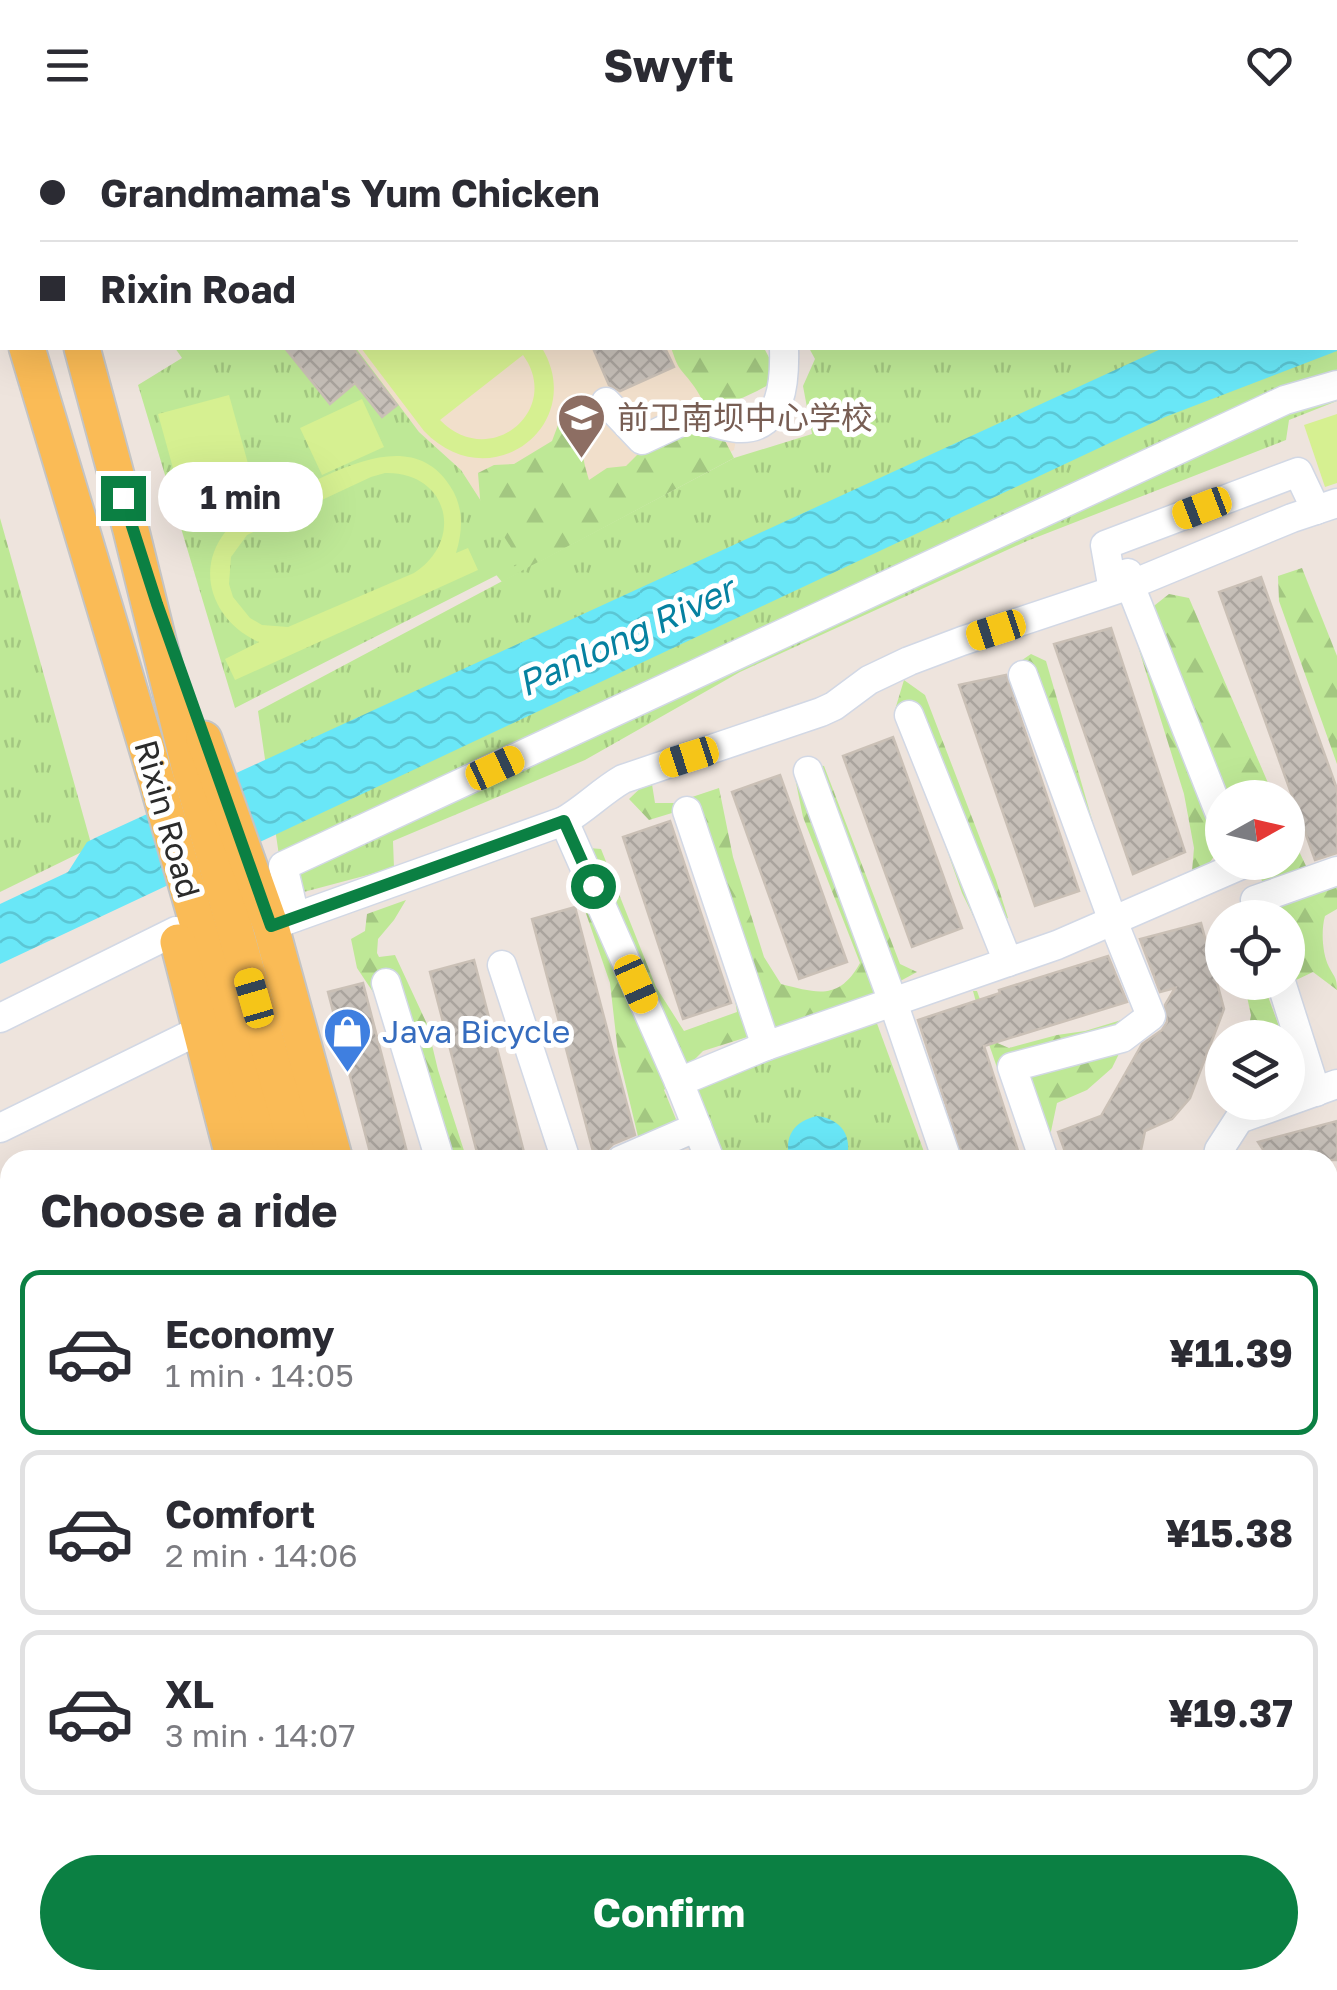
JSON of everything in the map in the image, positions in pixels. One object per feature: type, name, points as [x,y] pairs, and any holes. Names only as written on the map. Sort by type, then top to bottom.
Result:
[{"type":"main road","name":"Rixin Road","points":[[28,350],[66,479],[175,775],[263,912],[332,1150]]},
{"type":"main road","name":"Rixin Road","points":[[83,350],[131,530],[175,775],[186,926],[200,1030],[231,1150]]},
{"type":"main road","name":"Rixin Road","points":[[262,1150],[228,970],[263,912]]},
{"type":"main road","name":"Rixin Road","points":[[186,926],[228,970],[296,1150]]},
{"type":"street","points":[[606,402],[642,440],[693,416],[738,429],[762,424],[778,408],[784,350]]},
{"type":"street","points":[[263,912],[283,866],[1285,400],[1337,386]]},
{"type":"street","points":[[263,912],[564,821],[623,779],[821,712],[869,680],[909,661],[1130,585],[1326,507],[1298,472],[1106,544],[1112,579],[1128,572],[1130,585],[1207,780]]},
{"type":"street","points":[[1023,674],[1151,1016],[1122,1038],[1012,1067],[1041,1150]]},
{"type":"street","points":[[909,715],[1008,962]]},
{"type":"street","points":[[808,771],[944,1150]]},
{"type":"street","points":[[688,811],[766,1046]]},
{"type":"street","points":[[564,821],[706,1150]]},
{"type":"street","points":[[1277,900],[1337,871]]},
{"type":"street","points":[[679,1082],[766,1046],[1057,945],[1205,879]]},
{"type":"street","points":[[0,1018],[186,926]]},
{"type":"street","points":[[502,966],[563,1150]]},
{"type":"street","points":[[386,983],[437,1150]]},
{"type":"street","points":[[1219,1150],[1239,1120],[1327,1088],[1289,1000]]},
{"type":"street","points":[[0,1128],[200,1030]]},
{"type":"street","points":[[645,1150],[697,1128]]},
{"type":"shaded area","name":"前卫南坝中心学校","points":[[358,350],[702,350],[743,404],[734,450],[521,563],[461,470],[419,432]]},
{"type":"green space","points":[[176,350],[358,350],[419,432],[461,470],[521,563],[235,708],[138,385],[182,358]]},
{"type":"green space","points":[[363,350],[543,350],[553,377],[552,403],[542,426],[525,444],[502,455],[477,458],[450,450],[424,431]],"holes":[[[523,355],[533,376],[534,396],[528,413],[499,436],[480,439],[460,434],[440,420]]]},
{"type":"green space","points":[[672,350],[765,350],[773,365],[768,385],[737,400],[704,405]]},
{"type":"green space","points":[[810,350],[1337,350],[1337,401],[1289,420],[1286,440],[1027,541],[740,672],[585,760],[393,841],[394,868],[285,897],[258,711],[734,458],[812,434],[803,386],[815,359]]},
{"type":"green space","points":[[229,395],[260,507],[359,463],[409,457],[431,466],[450,486],[458,502],[461,527],[456,553],[468,548],[478,570],[235,680],[225,659],[259,642],[231,622],[221,609],[210,579],[211,563],[226,531],[259,507],[189,526],[158,414]],"holes":[[[385,473],[406,475],[423,483],[435,495],[444,526],[430,559],[414,573],[288,627],[262,625],[250,618],[233,597],[229,584],[231,557],[247,535],[371,477]]]},
{"type":"green space","points":[[362,399],[384,447],[322,475],[300,428]]},
{"type":"green space","points":[[1337,414],[1337,483],[1325,487],[1304,425]]},
{"type":"green space","points":[[585,417],[589,420],[583,450],[589,480],[607,468],[626,466],[640,452],[659,449],[676,436],[703,427],[723,437],[734,458],[502,582],[485,561],[478,473],[494,465],[514,464],[552,441],[558,425]]},
{"type":"green space","points":[[0,518],[92,847],[0,892]]},
{"type":"green space","points":[[1302,568],[1337,656],[1337,764],[1279,601],[1278,576]]},
{"type":"green space","points":[[1169,594],[1189,598],[1267,780],[1205,780],[1205,867],[1197,877],[1192,871],[1194,848],[1184,794],[1131,624]]},
{"type":"green space","points":[[1031,654],[1046,661],[1105,864],[1012,667]]},
{"type":"green space","points":[[904,680],[925,695],[1008,918],[981,932],[962,893],[894,713]]},
{"type":"green space","points":[[803,763],[824,766],[900,964],[917,972],[854,1006],[703,1051],[664,1090],[680,1129],[641,1149],[618,1053],[610,983],[572,873],[589,848],[601,849],[656,987],[684,1031],[737,1012],[732,982],[672,813],[649,820],[629,799],[651,778],[655,803],[674,803],[719,788],[733,857],[764,957],[781,984],[816,991],[835,989],[844,984],[860,963],[803,817],[795,778]]},
{"type":"green space","points":[[1337,861],[1337,909],[1325,916],[1323,935],[1337,990],[1313,972],[1305,976],[1305,900],[1268,900],[1262,880],[1305,880],[1305,864],[1307,868]]},
{"type":"green space","points":[[406,900],[378,939],[377,953],[379,957],[395,955],[427,1024],[464,1150],[425,1150],[375,995],[357,968],[351,939],[365,931],[367,914]]},
{"type":"green space","points":[[973,991],[977,991],[995,1042],[1009,1048],[1138,1015],[1112,1068],[1087,1090],[1057,1103],[1050,1136],[1053,1150],[1026,1150]]},
{"type":"green space","points":[[1248,1000],[1269,1000],[1277,1020],[1250,1020]]},
{"type":"green space","points":[[875,1018],[923,1150],[712,1150],[689,1087]]},
{"type":"water","name":"Panlong River","points":[[1159,350],[1337,350],[1165,417],[0,964],[0,904],[68,872],[87,842]]},
{"type":"water","points":[[817,1116],[833,1121],[844,1131],[848,1150],[788,1150],[792,1131]]},
{"type":"building","points":[[287,350],[355,350],[397,405],[382,417],[355,383],[330,404]]},
{"type":"building","points":[[594,350],[666,350],[674,367],[620,391],[609,385]]},
{"type":"building","points":[[1261,577],[1337,789],[1337,853],[1315,860],[1305,832],[1305,780],[1286,780],[1219,592]]},
{"type":"building","points":[[1111,628],[1185,852],[1133,874],[1054,644]]},
{"type":"building","points":[[1006,675],[1079,891],[1035,906],[959,685]]},
{"type":"building","points":[[893,737],[962,928],[912,947],[843,756]]},
{"type":"building","points":[[780,775],[847,962],[799,979],[732,792]]},
{"type":"building","points":[[670,821],[731,1003],[683,1019],[623,837]]},
{"type":"building","points":[[575,907],[635,1135],[608,1150],[593,1150],[532,919]]},
{"type":"building","points":[[1201,923],[1205,938],[1205,1000],[1222,1000],[1224,1009],[1220,1020],[1205,1020],[1205,1059],[1190,1098],[1172,1119],[1145,1131],[1141,1150],[1064,1150],[1058,1132],[1101,1116],[1142,1044],[1167,1022],[1165,1005],[1175,988],[1160,992],[1140,939]]},
{"type":"building","points":[[1108,956],[1127,1002],[984,1046],[1018,1150],[961,1150],[918,1020],[1000,993],[999,990]]},
{"type":"building","points":[[474,960],[523,1150],[476,1150],[430,972]]},
{"type":"building","points":[[363,983],[406,1150],[369,1150],[328,992]]},
{"type":"building","points":[[1337,1121],[1337,1150],[1263,1150],[1258,1142]]},
{"type":"place","name":"前卫南坝中心学校","points":[[582,460]]},
{"type":"place","name":"Java Bicycle","points":[[347,1074]]},
{"type":"route","points":[[123,498],[271,926],[564,821],[593,886]]}]
